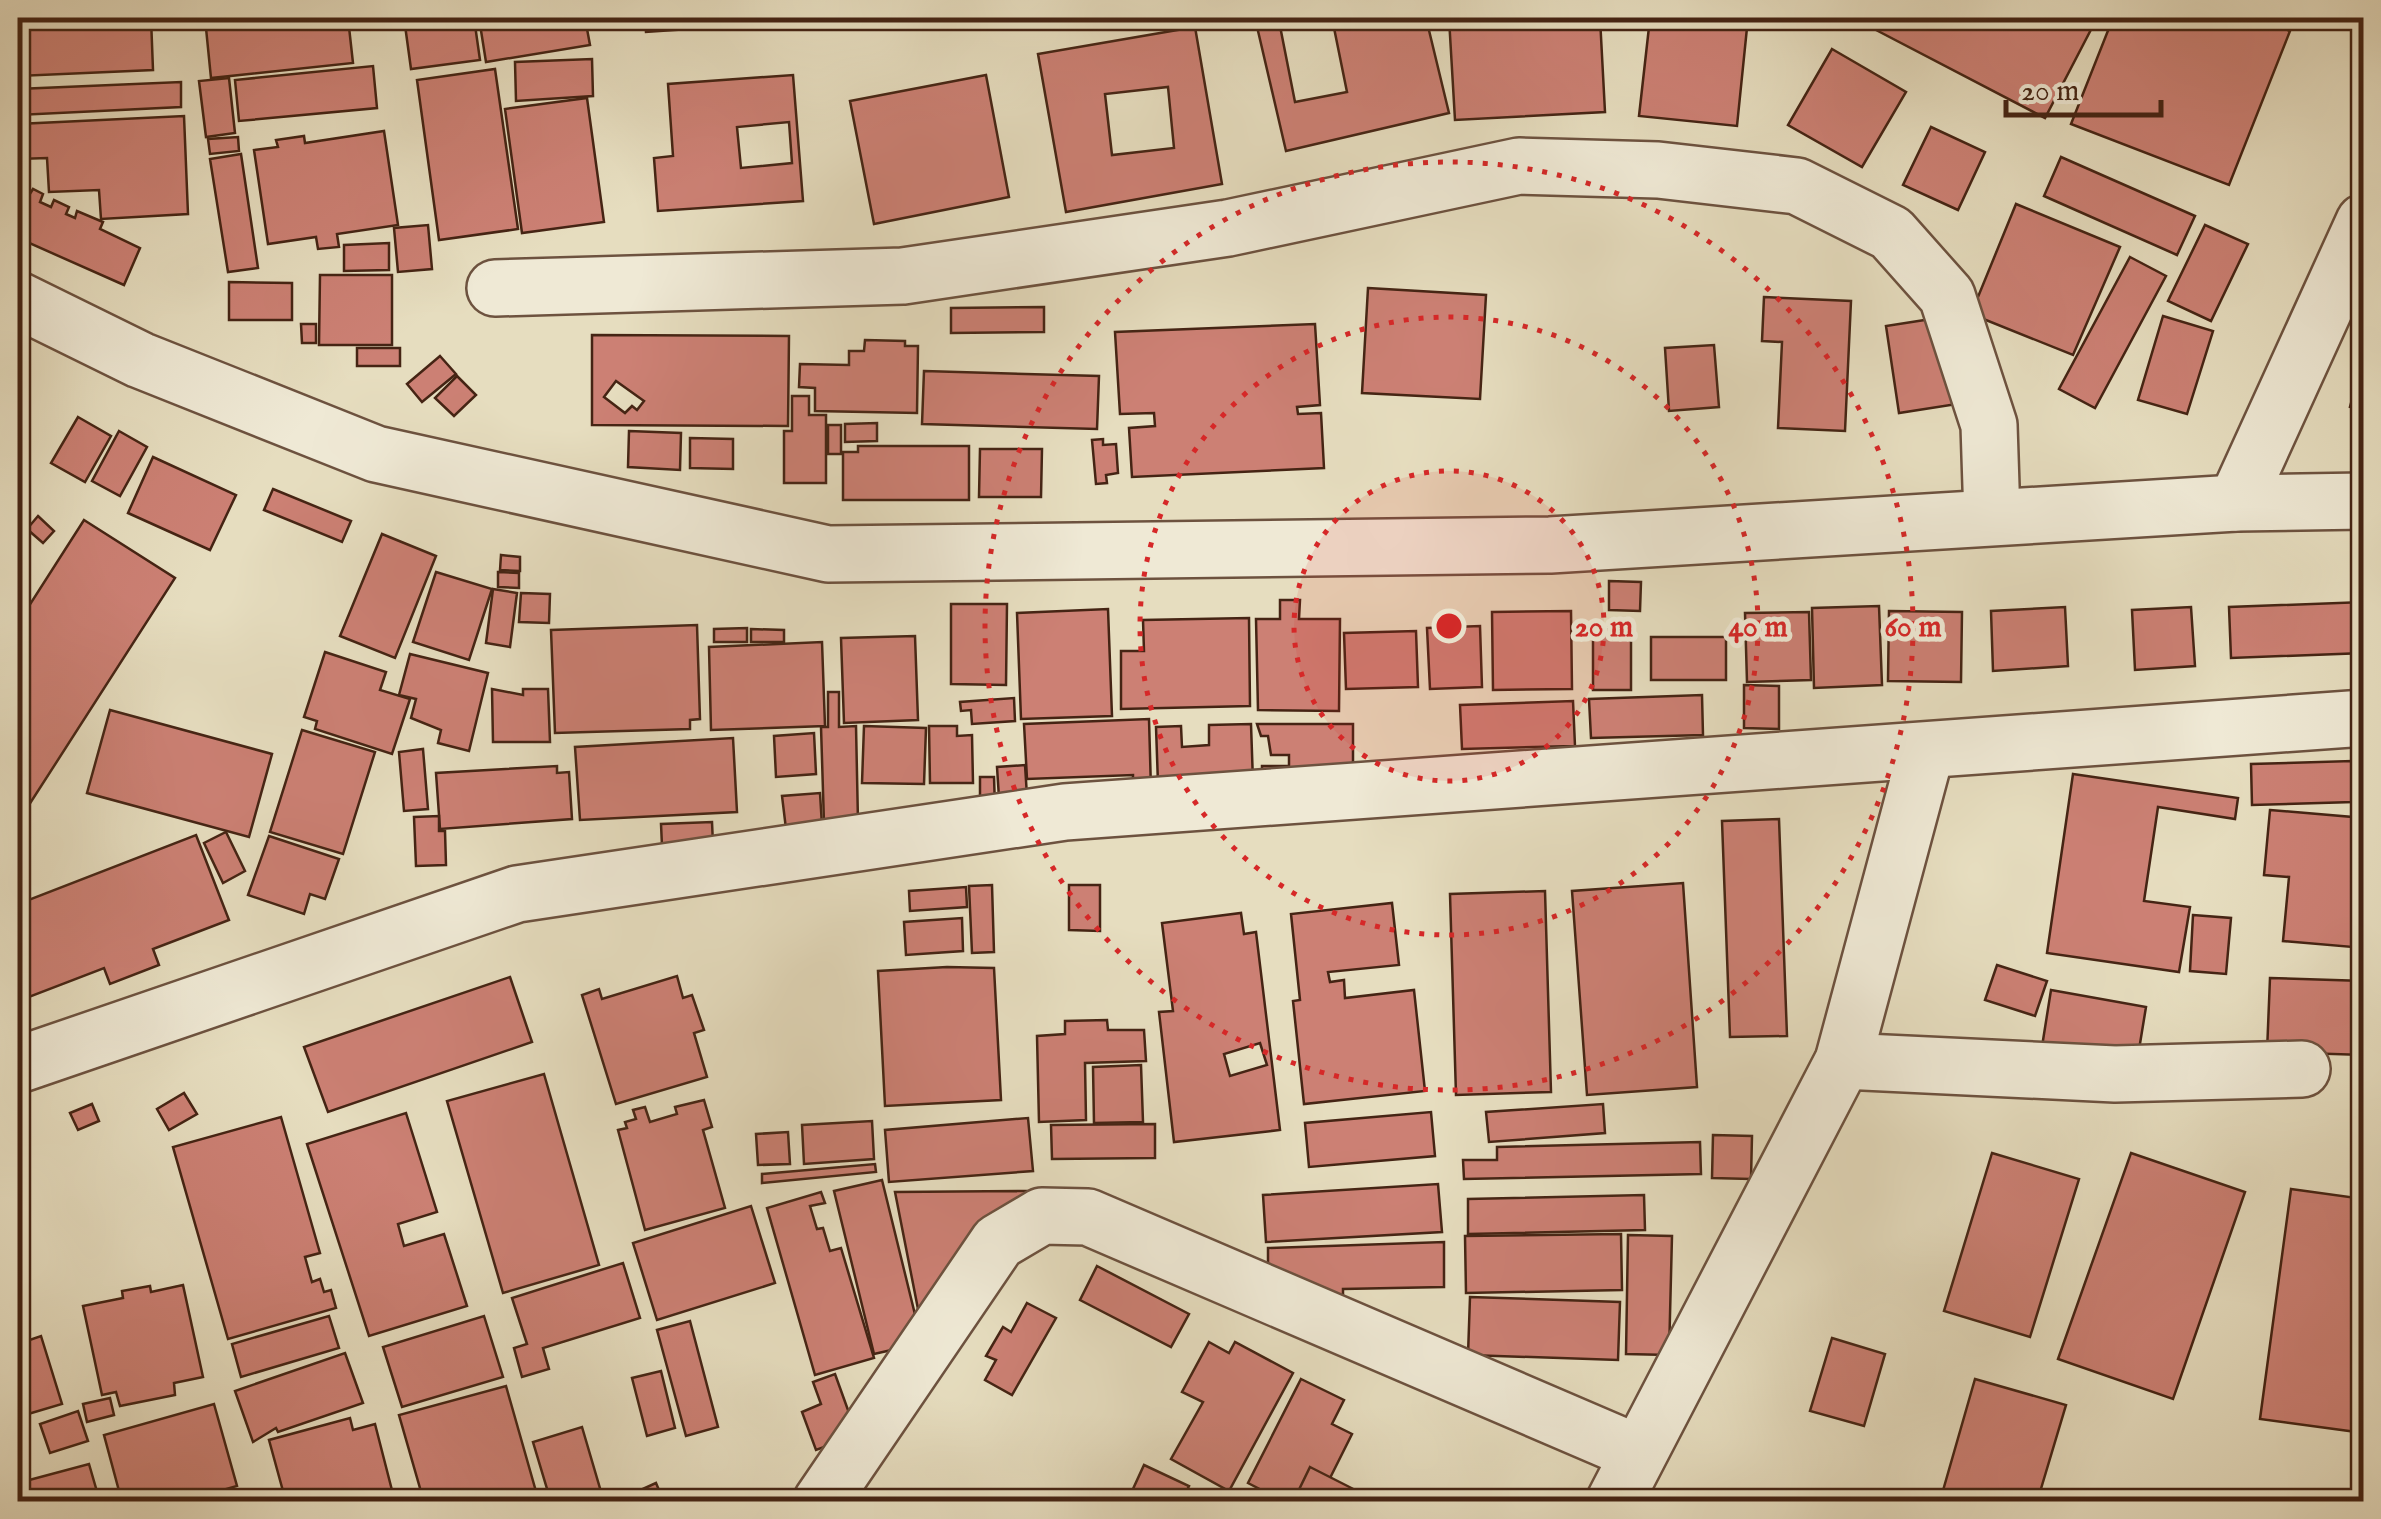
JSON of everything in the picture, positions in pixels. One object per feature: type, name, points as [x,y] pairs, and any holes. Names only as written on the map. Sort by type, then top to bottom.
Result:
[{"type":"street","points":[[495,288],[904,276],[1228,228],[1519,166],[1658,170],[1798,186],[1890,233],[1947,296],[1989,426],[1992,517]]},
{"type":"street","points":[[2236,503],[2364,222]]},
{"type":"street","points":[[18,300],[140,360],[376,454],[828,554],[1550,545],[2236,503],[2364,501]]},
{"type":"street","points":[[18,1065],[517,894],[1065,812],[2364,718]]},
{"type":"street","points":[[1614,1502],[1843,1061],[1926,752]]},
{"type":"street","points":[[1843,1061],[2115,1074],[2302,1069]]},
{"type":"street","points":[[821,1502],[998,1242],[1042,1216],[1088,1217],[1638,1452]]},
{"type":"building","points":[[18,18],[151,18],[153,70],[18,76]]},
{"type":"building","points":[[205,18],[348,18],[353,63],[211,78]]},
{"type":"building","points":[[404,18],[474,18],[480,60],[411,69]]},
{"type":"building","points":[[479,18],[585,18],[590,45],[486,62]]},
{"type":"building","points":[[645,18],[765,18],[765,24],[646,32]]},
{"type":"building","points":[[1255,18],[1324,18],[1280,26],[1295,102],[1347,92],[1332,18],[1426,18],[1449,113],[1286,151]]},
{"type":"building","points":[[1449,18],[1600,18],[1605,112],[1455,120]]},
{"type":"building","points":[[1650,18],[1748,18],[1737,126],[1639,116]]},
{"type":"building","points":[[1853,18],[2097,18],[2045,118]]},
{"type":"building","points":[[2113,18],[2256,18],[2290,31],[2229,185],[2071,124]]},
{"type":"building","points":[[1195,27],[1222,184],[1066,212],[1038,54]],"holes":[[[1168,87],[1174,148],[1112,155],[1105,94]]]},
{"type":"building","points":[[1832,49],[1906,92],[1862,167],[1788,125]]},
{"type":"building","points":[[592,59],[593,96],[516,101],[515,62]]},
{"type":"building","points":[[373,66],[377,108],[239,121],[235,80]]},
{"type":"building","points":[[495,69],[518,229],[439,240],[417,80]]},
{"type":"building","points":[[793,75],[803,201],[658,211],[654,158],[673,156],[668,84]],"holes":[[[789,122],[792,163],[741,168],[737,127]]]},
{"type":"building","points":[[986,75],[1009,197],[874,224],[850,101]]},
{"type":"building","points":[[229,78],[235,133],[206,137],[199,81]]},
{"type":"building","points":[[181,82],[181,107],[18,115],[18,89]]},
{"type":"building","points":[[587,98],[604,222],[522,233],[505,109]]},
{"type":"building","points":[[184,116],[188,214],[101,219],[99,190],[49,192],[47,158],[18,159],[18,124]]},
{"type":"building","points":[[1931,127],[1985,152],[1958,210],[1903,185]]},
{"type":"building","points":[[384,131],[398,225],[337,234],[339,247],[318,249],[316,237],[268,244],[254,150],[278,147],[276,140],[304,136],[305,143]]},
{"type":"building","points":[[238,137],[239,151],[210,154],[208,139]]},
{"type":"building","points":[[241,154],[258,268],[228,272],[210,159]]},
{"type":"building","points":[[2061,157],[2195,216],[2177,255],[2044,196]]},
{"type":"building","points":[[18,183],[27,187],[23,195],[28,197],[33,189],[43,194],[40,202],[51,207],[54,200],[69,207],[66,214],[75,218],[77,211],[103,222],[100,229],[140,248],[124,285],[18,238]]},
{"type":"building","points":[[2016,204],[2120,247],[2073,355],[1971,314]]},
{"type":"building","points":[[428,225],[432,269],[398,272],[394,228]]},
{"type":"building","points":[[2205,225],[2248,244],[2211,321],[2168,301]]},
{"type":"building","points":[[389,243],[389,270],[344,271],[344,245]]},
{"type":"building","points":[[2130,257],[2166,276],[2095,408],[2059,389]]},
{"type":"building","points":[[320,275],[392,275],[392,345],[319,345]]},
{"type":"building","points":[[229,282],[292,283],[292,320],[229,320]]},
{"type":"building","points":[[1368,288],[1486,295],[1480,399],[1362,393]]},
{"type":"building","points":[[1764,297],[1851,301],[1845,431],[1778,428],[1782,342],[1762,341]]},
{"type":"building","points":[[1044,307],[1044,332],[951,333],[951,308]]},
{"type":"building","points":[[2163,316],[2213,331],[2187,414],[2138,400]]},
{"type":"building","points":[[1944,317],[1957,404],[1899,413],[1886,326]]},
{"type":"building","points":[[301,324],[316,324],[316,343],[302,343]]},
{"type":"building","points":[[1315,324],[1320,405],[1297,407],[1298,414],[1321,413],[1324,468],[1132,477],[1129,428],[1155,426],[1154,413],[1120,414],[1115,332]]},
{"type":"building","points":[[592,335],[789,336],[788,426],[592,425]],"holes":[[[616,381],[644,401],[637,410],[632,406],[625,413],[604,397]]]},
{"type":"building","points":[[865,340],[905,341],[905,346],[918,346],[917,413],[815,411],[815,388],[799,387],[800,364],[849,365],[849,351],[864,351]]},
{"type":"building","points":[[1714,345],[1719,407],[1669,411],[1665,348]]},
{"type":"building","points":[[357,348],[400,348],[400,366],[357,366]]},
{"type":"building","points":[[2364,355],[2364,411],[2350,407]]},
{"type":"building","points":[[440,356],[456,374],[422,402],[407,384]]},
{"type":"building","points":[[924,371],[1099,376],[1097,429],[922,424]]},
{"type":"building","points":[[457,376],[476,395],[454,416],[435,398]]},
{"type":"building","points":[[792,396],[809,396],[809,415],[826,415],[826,483],[784,483],[784,431],[792,431]]},
{"type":"building","points":[[78,417],[111,436],[85,482],[51,463]]},
{"type":"building","points":[[877,423],[877,441],[845,442],[845,424]]},
{"type":"building","points":[[828,425],[841,425],[841,454],[828,454]]},
{"type":"building","points":[[119,431],[147,447],[120,496],[92,481]]},
{"type":"building","points":[[629,431],[681,433],[680,470],[628,467]]},
{"type":"building","points":[[690,438],[733,439],[733,469],[690,468]]},
{"type":"building","points":[[1103,439],[1103,445],[1116,444],[1118,473],[1106,475],[1107,483],[1096,484],[1092,440]]},
{"type":"building","points":[[858,446],[969,446],[969,500],[843,500],[843,452],[858,452]]},
{"type":"building","points":[[980,449],[1042,449],[1041,497],[979,497]]},
{"type":"building","points":[[153,457],[236,495],[210,550],[128,513]]},
{"type":"building","points":[[273,489],[351,521],[342,542],[264,510]]},
{"type":"building","points":[[38,516],[54,531],[43,543],[27,529]]},
{"type":"building","points":[[84,520],[175,578],[18,822],[18,623]]},
{"type":"building","points":[[382,534],[436,556],[395,658],[340,636]]},
{"type":"building","points":[[501,555],[520,557],[520,571],[500,570]]},
{"type":"building","points":[[436,572],[492,589],[469,660],[413,642]]},
{"type":"building","points":[[498,572],[519,573],[519,588],[498,587]]},
{"type":"building","points":[[1609,581],[1641,582],[1640,611],[1609,610]]},
{"type":"building","points":[[493,589],[517,593],[510,647],[486,643]]},
{"type":"building","points":[[521,593],[550,594],[549,623],[519,622]]},
{"type":"building","points":[[1280,600],[1300,600],[1299,619],[1340,619],[1339,711],[1258,710],[1256,619],[1280,619]]},
{"type":"building","points":[[2364,602],[2364,653],[2231,658],[2229,607]]},
{"type":"building","points":[[951,604],[1007,604],[1006,685],[951,684]]},
{"type":"building","points":[[1879,606],[1882,685],[1814,688],[1812,608]]},
{"type":"building","points":[[2065,607],[2068,666],[1993,671],[1991,611]]},
{"type":"building","points":[[2191,607],[2195,666],[2135,670],[2132,610]]},
{"type":"building","points":[[1108,609],[1112,716],[1021,719],[1017,613]]},
{"type":"building","points":[[1571,611],[1572,689],[1493,690],[1492,612]]},
{"type":"building","points":[[1889,611],[1962,612],[1961,682],[1888,681]]},
{"type":"building","points":[[1809,612],[1811,680],[1747,682],[1745,613]]},
{"type":"building","points":[[1249,618],[1250,706],[1121,709],[1121,651],[1144,651],[1143,620]]},
{"type":"building","points":[[697,625],[700,719],[690,720],[690,729],[555,733],[551,630]]},
{"type":"building","points":[[1480,626],[1482,687],[1430,689],[1427,628]]},
{"type":"building","points":[[747,628],[747,642],[714,642],[714,629]]},
{"type":"building","points":[[1593,628],[1631,628],[1631,690],[1593,690]]},
{"type":"building","points":[[751,629],[784,630],[784,642],[751,642]]},
{"type":"building","points":[[1416,631],[1418,687],[1346,689],[1344,633]]},
{"type":"building","points":[[915,636],[918,720],[844,723],[841,638]]},
{"type":"building","points":[[1651,637],[1726,637],[1726,680],[1651,680]]},
{"type":"building","points":[[822,642],[825,726],[711,730],[709,647]]},
{"type":"building","points":[[325,652],[386,672],[380,690],[410,699],[392,754],[315,729],[317,721],[304,717]]},
{"type":"building","points":[[410,654],[488,673],[469,751],[438,743],[441,730],[411,718],[416,699],[399,695]]},
{"type":"building","points":[[1744,685],[1779,686],[1779,729],[1744,728]]},
{"type":"building","points":[[492,689],[523,695],[523,689],[548,689],[550,742],[493,742]]},
{"type":"building","points":[[828,692],[839,692],[839,727],[856,726],[858,822],[824,823],[821,727],[828,727]]},
{"type":"building","points":[[1702,695],[1703,735],[1591,738],[1589,699]]},
{"type":"building","points":[[1014,698],[1015,721],[972,724],[971,710],[961,711],[960,702]]},
{"type":"building","points":[[1573,701],[1575,746],[1462,749],[1460,705]]},
{"type":"building","points":[[110,710],[272,754],[249,837],[87,793]]},
{"type":"building","points":[[1149,719],[1151,790],[1133,785],[1133,775],[1027,779],[1024,724]]},
{"type":"building","points":[[1251,724],[1253,782],[1158,784],[1156,727],[1181,726],[1182,747],[1209,745],[1209,725]]},
{"type":"building","points":[[1257,724],[1353,724],[1353,778],[1262,779],[1262,766],[1289,766],[1289,755],[1271,755],[1268,736],[1261,736]]},
{"type":"building","points":[[864,726],[926,728],[924,784],[862,783]]},
{"type":"building","points":[[929,726],[957,726],[957,736],[972,735],[973,783],[930,783]]},
{"type":"building","points":[[302,730],[375,752],[343,854],[270,832]]},
{"type":"building","points":[[814,733],[816,774],[776,777],[774,736]]},
{"type":"building","points":[[733,738],[737,812],[580,820],[575,747]]},
{"type":"building","points":[[423,749],[428,809],[404,811],[399,752]]},
{"type":"building","points":[[2352,761],[2353,802],[2252,805],[2251,764]]},
{"type":"building","points":[[1025,765],[1027,796],[999,798],[997,767]]},
{"type":"building","points":[[557,766],[557,773],[569,772],[572,819],[440,829],[436,773]]},
{"type":"building","points":[[2073,774],[2238,798],[2235,819],[2158,807],[2144,901],[2190,907],[2179,972],[2047,953]]},
{"type":"building","points":[[980,777],[994,777],[995,807],[980,808]]},
{"type":"building","points":[[820,793],[822,826],[786,829],[782,796]]},
{"type":"building","points":[[2270,810],[2364,818],[2364,948],[2283,941],[2289,877],[2264,875]]},
{"type":"building","points":[[439,816],[439,831],[445,831],[446,865],[416,866],[414,817]]},
{"type":"building","points":[[1779,819],[1787,1036],[1730,1037],[1722,821]]},
{"type":"building","points":[[712,822],[713,844],[662,846],[661,824]]},
{"type":"building","points":[[226,832],[245,871],[223,883],[204,843]]},
{"type":"building","points":[[196,835],[229,920],[153,949],[159,965],[110,984],[104,968],[29,997],[18,967],[18,904]]},
{"type":"building","points":[[269,836],[339,859],[325,899],[310,894],[304,914],[248,895]]},
{"type":"building","points":[[1683,883],[1697,1087],[1587,1095],[1572,891]]},
{"type":"building","points":[[992,885],[994,952],[972,953],[969,886]]},
{"type":"building","points":[[1069,885],[1100,885],[1100,931],[1069,930]]},
{"type":"building","points":[[966,887],[967,907],[910,911],[909,891]]},
{"type":"building","points":[[1545,891],[1551,1092],[1456,1095],[1450,894]]},
{"type":"building","points":[[1392,903],[1399,965],[1328,972],[1330,982],[1344,980],[1345,998],[1414,990],[1425,1091],[1304,1104],[1293,1001],[1300,1000],[1291,914]]},
{"type":"building","points":[[1241,913],[1244,934],[1256,932],[1280,1130],[1174,1142],[1159,1012],[1173,1011],[1162,923]],"holes":[[[1260,1043],[1267,1065],[1230,1076],[1224,1054]]]},
{"type":"building","points":[[2193,915],[2231,918],[2226,974],[2190,971]]},
{"type":"building","points":[[962,918],[963,951],[906,955],[904,922]]},
{"type":"building","points":[[1997,965],[2047,981],[2035,1016],[1985,1000]]},
{"type":"building","points":[[994,968],[1001,1100],[885,1106],[878,971]]},
{"type":"building","points":[[677,976],[683,998],[692,995],[704,1030],[694,1033],[707,1077],[616,1104],[582,995],[599,989],[602,999]]},
{"type":"building","points":[[510,977],[532,1042],[328,1112],[304,1047]]},
{"type":"building","points":[[2270,978],[2364,981],[2364,1055],[2267,1052]]},
{"type":"building","points":[[2051,990],[2146,1007],[2136,1068],[2041,1053]]},
{"type":"building","points":[[1107,1020],[1108,1030],[1144,1030],[1146,1061],[1085,1063],[1086,1120],[1039,1122],[1037,1036],[1065,1034],[1065,1021]]},
{"type":"building","points":[[1141,1065],[1143,1122],[1094,1123],[1093,1067]]},
{"type":"building","points":[[544,1074],[599,1265],[503,1293],[447,1101]]},
{"type":"building","points":[[184,1093],[197,1114],[169,1130],[157,1109]]},
{"type":"building","points":[[704,1100],[712,1127],[703,1130],[725,1208],[645,1230],[618,1130],[627,1128],[625,1122],[636,1119],[633,1110],[645,1107],[650,1122],[677,1114],[675,1107]]},
{"type":"building","points":[[92,1104],[99,1121],[78,1130],[70,1113]]},
{"type":"building","points":[[1603,1104],[1605,1133],[1489,1142],[1486,1112]]},
{"type":"building","points":[[1431,1112],[1435,1156],[1309,1167],[1305,1123]]},
{"type":"building","points":[[406,1113],[437,1212],[398,1224],[404,1246],[444,1234],[467,1306],[369,1336],[307,1144]]},
{"type":"building","points":[[281,1117],[320,1253],[305,1257],[312,1282],[320,1279],[324,1292],[331,1290],[336,1308],[228,1339],[173,1147]]},
{"type":"building","points":[[1028,1118],[1033,1171],[889,1182],[885,1130]]},
{"type":"building","points":[[872,1121],[874,1159],[804,1164],[802,1125]]},
{"type":"building","points":[[1155,1124],[1155,1158],[1052,1159],[1051,1125]]},
{"type":"building","points":[[788,1132],[790,1164],[758,1165],[756,1134]]},
{"type":"building","points":[[1713,1135],[1752,1136],[1751,1179],[1712,1178]]},
{"type":"building","points":[[1700,1142],[1701,1174],[1464,1179],[1463,1160],[1497,1160],[1497,1147]]},
{"type":"building","points":[[1992,1153],[2079,1179],[2030,1337],[1944,1311]]},
{"type":"building","points":[[2131,1153],[2245,1192],[2173,1399],[2058,1359]]},
{"type":"building","points":[[875,1164],[876,1172],[762,1183],[762,1174]]},
{"type":"building","points":[[882,1180],[922,1343],[874,1354],[834,1191]]},
{"type":"building","points":[[1438,1184],[1442,1232],[1266,1242],[1263,1195]]},
{"type":"building","points":[[2291,1189],[2364,1199],[2364,1433],[2260,1419]]},
{"type":"building","points":[[1032,1191],[919,1314],[895,1192]]},
{"type":"building","points":[[821,1192],[825,1203],[810,1206],[817,1229],[823,1228],[830,1251],[841,1248],[874,1358],[815,1375],[767,1208]]},
{"type":"building","points":[[1644,1195],[1645,1230],[1468,1234],[1468,1199]]},
{"type":"building","points":[[751,1206],[775,1283],[657,1320],[633,1243]]},
{"type":"building","points":[[1621,1234],[1622,1290],[1466,1293],[1465,1236]]},
{"type":"building","points":[[1628,1235],[1672,1236],[1669,1355],[1626,1354]]},
{"type":"building","points":[[1444,1242],[1444,1287],[1343,1289],[1343,1298],[1268,1291],[1268,1248]]},
{"type":"building","points":[[623,1263],[640,1318],[543,1348],[549,1369],[522,1377],[514,1348],[527,1344],[512,1298]]},
{"type":"building","points":[[1097,1266],[1189,1314],[1171,1347],[1080,1300]]},
{"type":"building","points":[[183,1285],[203,1377],[174,1383],[175,1395],[120,1406],[116,1392],[102,1395],[83,1306],[123,1298],[122,1291],[150,1286],[151,1292]]},
{"type":"building","points":[[1470,1297],[1620,1302],[1618,1360],[1468,1355]]},
{"type":"building","points":[[1027,1303],[1056,1318],[1012,1395],[985,1380],[996,1360],[986,1356],[1003,1327],[1011,1332]]},
{"type":"building","points":[[329,1316],[339,1348],[241,1377],[232,1344]]},
{"type":"building","points":[[484,1316],[503,1377],[402,1407],[383,1347]]},
{"type":"building","points":[[690,1321],[718,1427],[686,1436],[657,1330]]},
{"type":"building","points":[[41,1336],[62,1404],[18,1417],[18,1344]]},
{"type":"building","points":[[1832,1338],[1885,1354],[1864,1426],[1810,1411]]},
{"type":"building","points":[[1209,1342],[1229,1353],[1235,1342],[1293,1373],[1229,1491],[1171,1459],[1203,1402],[1182,1392]]},
{"type":"building","points":[[345,1353],[363,1403],[278,1432],[276,1428],[253,1442],[235,1391]]},
{"type":"building","points":[[661,1371],[675,1428],[647,1436],[632,1378]]},
{"type":"building","points":[[835,1374],[857,1435],[816,1450],[802,1412],[821,1404],[813,1382]]},
{"type":"building","points":[[1301,1379],[1344,1400],[1332,1424],[1352,1434],[1318,1502],[1285,1502],[1248,1483]]},
{"type":"building","points":[[1975,1379],[2066,1405],[2037,1502],[1940,1501]]},
{"type":"building","points":[[506,1386],[539,1502],[424,1502],[399,1415]]},
{"type":"building","points":[[110,1398],[114,1415],[87,1422],[83,1404]]},
{"type":"building","points":[[214,1404],[237,1486],[181,1502],[122,1502],[104,1435]]},
{"type":"building","points":[[78,1411],[88,1441],[50,1453],[40,1424]]},
{"type":"building","points":[[350,1418],[353,1430],[375,1424],[395,1502],[373,1502],[369,1490],[352,1496],[354,1502],[286,1502],[269,1440]]},
{"type":"building","points":[[582,1427],[604,1502],[551,1502],[533,1442]]},
{"type":"building","points":[[89,1464],[100,1502],[18,1502],[18,1483]]},
{"type":"building","points":[[1144,1465],[1189,1486],[1181,1502],[1127,1502]]},
{"type":"building","points":[[1310,1467],[1379,1502],[1293,1502]]},
{"type":"building","points":[[656,1483],[664,1502],[614,1502]]}]
